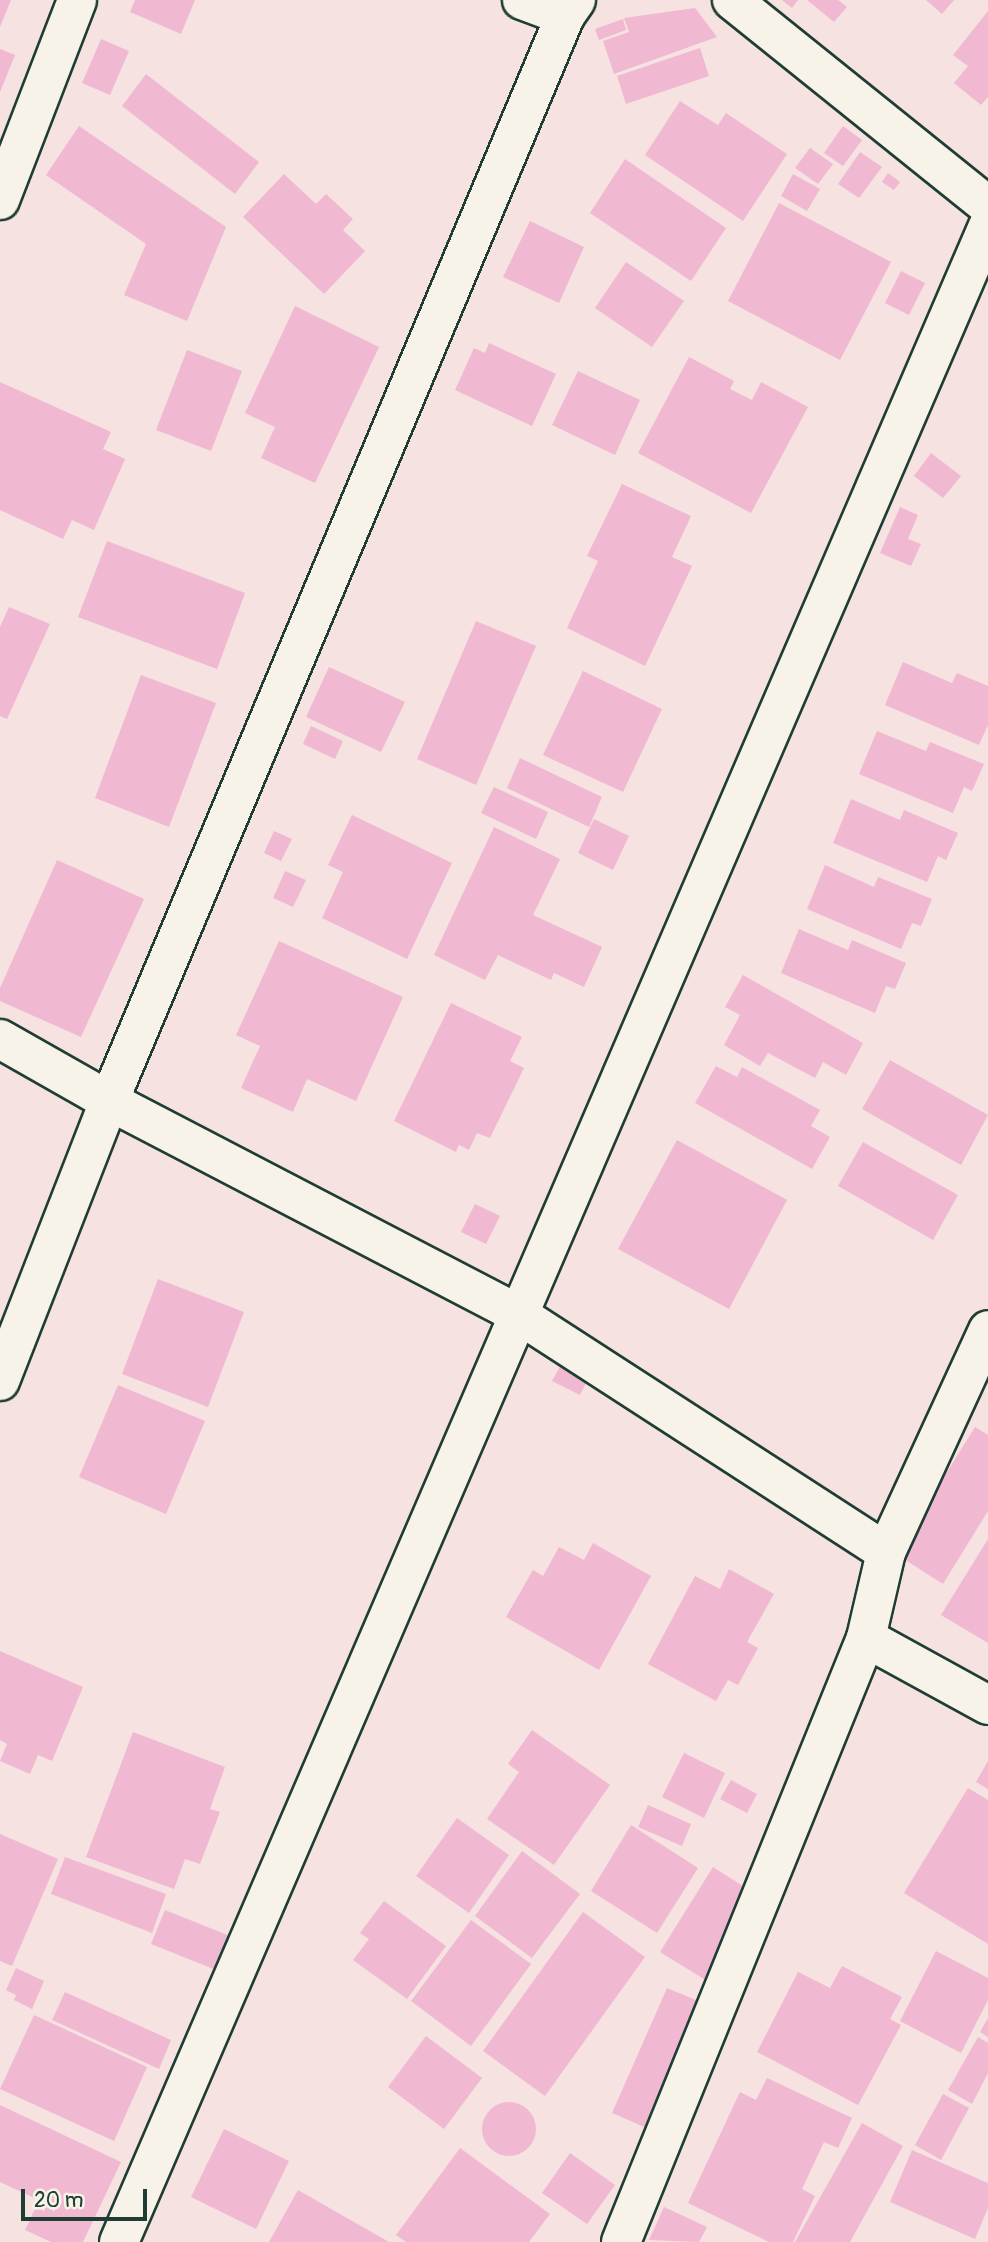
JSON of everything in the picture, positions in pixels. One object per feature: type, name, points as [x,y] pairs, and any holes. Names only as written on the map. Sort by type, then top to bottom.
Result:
[{"type":"street","points":[[0,200],[77,0]]},
{"type":"street","points":[[0,1381],[110,1101],[570,8],[522,0]]},
{"type":"street","points":[[732,0],[988,206]]},
{"type":"street","points":[[120,2242],[517,1314],[988,226]]},
{"type":"street","points":[[0,1039],[110,1101],[517,1314],[886,1552]]},
{"type":"street","points":[[621,2242],[866,1639],[886,1552],[988,1330]]},
{"type":"street","points":[[866,1639],[988,1705]]},
{"type":"building","points":[[0,0],[11,0],[0,27]]},
{"type":"building","points":[[135,0],[195,0],[181,34],[130,12]]},
{"type":"building","points":[[782,0],[798,0],[792,8]]},
{"type":"building","points":[[807,0],[838,0],[847,7],[834,22]]},
{"type":"building","points":[[926,0],[954,0],[942,14]]},
{"type":"building","points":[[695,8],[717,37],[614,74],[603,41],[629,32],[624,18]]},
{"type":"building","points":[[988,11],[988,97],[981,105],[954,83],[968,66],[953,55]]},
{"type":"building","points":[[623,19],[626,30],[599,40],[595,29]]},
{"type":"building","points":[[101,39],[129,51],[110,95],[82,83]]},
{"type":"building","points":[[700,48],[709,76],[626,104],[617,76]]},
{"type":"building","points":[[0,49],[15,55],[0,92]]},
{"type":"building","points":[[146,74],[259,162],[235,194],[122,106]]},
{"type":"building","points":[[680,101],[718,125],[726,113],[787,154],[743,221],[645,155]]},
{"type":"building","points":[[79,126],[226,227],[187,321],[124,295],[146,244],[46,175]]},
{"type":"building","points":[[843,126],[862,140],[843,166],[824,153]]},
{"type":"building","points":[[810,148],[833,164],[818,184],[795,168]]},
{"type":"building","points":[[860,152],[882,167],[859,198],[838,184]]},
{"type":"building","points":[[625,159],[726,228],[691,281],[590,213]]},
{"type":"building","points":[[888,173],[900,182],[894,190],[882,182]]},
{"type":"building","points":[[284,174],[316,204],[326,194],[353,219],[343,230],[365,251],[324,294],[243,217]]},
{"type":"building","points":[[793,174],[820,189],[807,211],[781,196]]},
{"type":"building","points":[[779,203],[891,262],[840,360],[728,301]]},
{"type":"building","points":[[530,221],[584,247],[559,303],[503,277]]},
{"type":"building","points":[[626,262],[684,301],[652,347],[595,308]]},
{"type":"building","points":[[901,271],[925,283],[909,315],[885,303]]},
{"type":"building","points":[[295,306],[379,347],[315,483],[261,458],[275,427],[245,413]]},
{"type":"building","points":[[489,343],[556,374],[532,426],[455,390],[474,348],[485,353]]},
{"type":"building","points":[[187,350],[242,371],[211,451],[156,430]]},
{"type":"building","points":[[689,357],[734,381],[730,389],[752,400],[761,382],[808,407],[751,513],[638,453]]},
{"type":"building","points":[[578,371],[640,400],[615,455],[552,425]]},
{"type":"building","points":[[0,382],[111,432],[103,449],[125,459],[94,530],[72,520],[63,539],[0,510]]},
{"type":"building","points":[[931,453],[961,476],[943,498],[914,476]]},
{"type":"building","points":[[622,484],[691,516],[672,557],[692,566],[645,666],[567,628],[598,561],[587,556]]},
{"type":"building","points":[[900,507],[918,515],[908,539],[921,544],[911,566],[880,553]]},
{"type":"building","points":[[107,541],[245,593],[217,669],[78,617]]},
{"type":"building","points":[[9,607],[50,624],[7,719],[0,716],[0,627]]},
{"type":"building","points":[[476,621],[536,646],[476,785],[417,759]]},
{"type":"building","points":[[903,662],[952,683],[957,673],[988,686],[988,725],[979,745],[885,705]]},
{"type":"building","points":[[329,667],[405,702],[381,752],[306,717]]},
{"type":"building","points":[[583,671],[662,709],[623,792],[543,755]]},
{"type":"building","points":[[141,675],[216,703],[169,827],[95,798]]},
{"type":"building","points":[[311,726],[343,741],[335,759],[303,744]]},
{"type":"building","points":[[877,731],[926,751],[930,742],[984,764],[972,791],[964,787],[953,813],[859,774]]},
{"type":"building","points":[[520,758],[602,797],[589,827],[507,788]]},
{"type":"building","points":[[494,787],[548,812],[536,839],[481,813]]},
{"type":"building","points":[[851,799],[900,820],[904,810],[958,833],[946,860],[938,856],[927,882],[833,843]]},
{"type":"building","points":[[352,815],[452,863],[407,959],[322,918],[343,872],[328,865]]},
{"type":"building","points":[[594,819],[629,836],[613,870],[578,853]]},
{"type":"building","points":[[494,827],[560,859],[533,915],[602,947],[584,987],[554,973],[551,980],[498,955],[485,980],[434,955]]},
{"type":"building","points":[[274,831],[292,839],[281,861],[264,853]]},
{"type":"building","points":[[57,860],[144,899],[81,1037],[0,1001],[0,988]]},
{"type":"building","points":[[825,865],[874,887],[878,877],[932,899],[921,926],[912,923],[901,949],[807,909]]},
{"type":"building","points":[[285,871],[306,880],[293,907],[273,898]]},
{"type":"building","points":[[799,929],[848,950],[852,940],[906,963],[895,989],[886,986],[875,1013],[781,973]]},
{"type":"building","points":[[279,941],[403,997],[356,1101],[307,1079],[293,1112],[241,1088],[260,1046],[236,1035]]},
{"type":"building","points":[[743,975],[863,1043],[846,1075],[823,1062],[815,1078],[768,1053],[760,1066],[724,1045],[740,1015],[725,1007]]},
{"type":"building","points":[[451,1003],[522,1037],[510,1061],[524,1068],[490,1138],[477,1133],[469,1150],[459,1145],[456,1152],[394,1121]]},
{"type":"building","points":[[890,1060],[988,1115],[961,1165],[862,1109]]},
{"type":"building","points":[[716,1066],[737,1077],[742,1067],[820,1110],[811,1126],[830,1137],[812,1169],[695,1103]]},
{"type":"building","points":[[677,1140],[787,1200],[729,1309],[618,1249]]},
{"type":"building","points":[[863,1142],[958,1195],[933,1240],[838,1186]]},
{"type":"building","points":[[475,1204],[500,1216],[486,1244],[461,1232]]},
{"type":"building","points":[[158,1279],[244,1312],[208,1407],[122,1374]]},
{"type":"building","points":[[567,1354],[593,1368],[580,1395],[552,1381]]},
{"type":"building","points":[[118,1385],[205,1421],[166,1514],[79,1477]]},
{"type":"building","points":[[975,1427],[988,1435],[988,1511],[943,1584],[896,1554]]},
{"type":"building","points":[[988,1539],[988,1643],[941,1615]]},
{"type":"building","points":[[593,1543],[651,1576],[599,1670],[506,1617],[533,1570],[543,1576],[559,1547],[584,1560]]},
{"type":"building","points":[[729,1569],[774,1594],[747,1642],[758,1648],[738,1685],[728,1680],[716,1701],[648,1664],[695,1576],[720,1589]]},
{"type":"building","points":[[0,1651],[83,1687],[52,1761],[38,1755],[30,1774],[0,1761],[7,1744],[0,1740]]},
{"type":"building","points":[[532,1730],[610,1785],[554,1865],[487,1819],[519,1772],[508,1764]]},
{"type":"building","points":[[133,1732],[225,1767],[210,1809],[220,1812],[200,1864],[185,1859],[174,1889],[86,1857]]},
{"type":"building","points":[[684,1753],[725,1773],[704,1818],[662,1797]]},
{"type":"building","points":[[988,1761],[988,1789],[976,1782]]},
{"type":"building","points":[[731,1780],[757,1794],[747,1813],[720,1799]]},
{"type":"building","points":[[968,1788],[988,1800],[988,1944],[904,1893]]},
{"type":"building","points":[[648,1805],[691,1824],[682,1846],[638,1827]]},
{"type":"building","points":[[457,1818],[509,1855],[469,1913],[416,1876]]},
{"type":"building","points":[[631,1825],[698,1868],[657,1933],[591,1891]]},
{"type":"building","points":[[0,1834],[58,1859],[12,1966],[0,1961]]},
{"type":"building","points":[[522,1851],[580,1894],[532,1958],[475,1916]]},
{"type":"building","points":[[65,1857],[166,1894],[152,1933],[51,1894]]},
{"type":"building","points":[[713,1867],[749,1890],[725,1930],[734,1936],[707,1981],[660,1952]]},
{"type":"building","points":[[384,1901],[446,1946],[407,1999],[353,1960],[369,1939],[360,1933]]},
{"type":"building","points":[[165,1910],[235,1938],[221,1972],[151,1944]]},
{"type":"building","points":[[583,1912],[645,1957],[545,2096],[483,2051]]},
{"type":"building","points":[[471,1920],[531,1964],[471,2046],[411,2001]]},
{"type":"building","points":[[936,1951],[988,1978],[988,2000],[961,2053],[900,2021]]},
{"type":"building","points":[[842,1966],[902,1997],[890,2019],[901,2025],[858,2105],[757,2052],[798,1972],[830,1988]]},
{"type":"building","points":[[16,1968],[44,1981],[32,2009],[14,2000],[16,1995],[6,1990]]},
{"type":"building","points":[[667,1988],[703,2003],[649,2129],[612,2113]]},
{"type":"building","points":[[65,1992],[171,2040],[159,2069],[52,2020]]},
{"type":"building","points":[[34,2015],[147,2067],[114,2141],[0,2089]]},
{"type":"building","points":[[988,2018],[988,2037],[980,2032]]},
{"type":"building","points":[[426,2036],[482,2078],[444,2129],[388,2087]]},
{"type":"building","points":[[978,2037],[988,2043],[988,2073],[972,2104],[948,2090]]},
{"type":"building","points":[[767,2078],[852,2118],[838,2148],[824,2142],[802,2189],[815,2196],[793,2242],[769,2242],[688,2203],[740,2092],[756,2100]]},
{"type":"building","points":[[943,2094],[969,2108],[941,2160],[915,2145]]},
{"type":"building","points":[[509,2102],[528,2110],[536,2129],[528,2148],[509,2156],[490,2148],[482,2129],[490,2110]]},
{"type":"building","points":[[0,2105],[121,2162],[83,2242],[51,2242],[25,2230],[39,2200],[0,2182]]},
{"type":"building","points":[[862,2123],[903,2146],[850,2242],[795,2242]]},
{"type":"building","points":[[224,2129],[289,2161],[256,2229],[191,2197]]},
{"type":"building","points":[[460,2148],[550,2214],[529,2242],[406,2242],[396,2235]]},
{"type":"building","points":[[912,2150],[988,2183],[988,2208],[975,2239],[890,2202]]},
{"type":"building","points":[[570,2153],[615,2185],[587,2224],[542,2193]]},
{"type":"building","points":[[298,2190],[389,2242],[269,2242]]},
{"type":"building","points":[[664,2207],[707,2227],[699,2242],[649,2240]]}]
